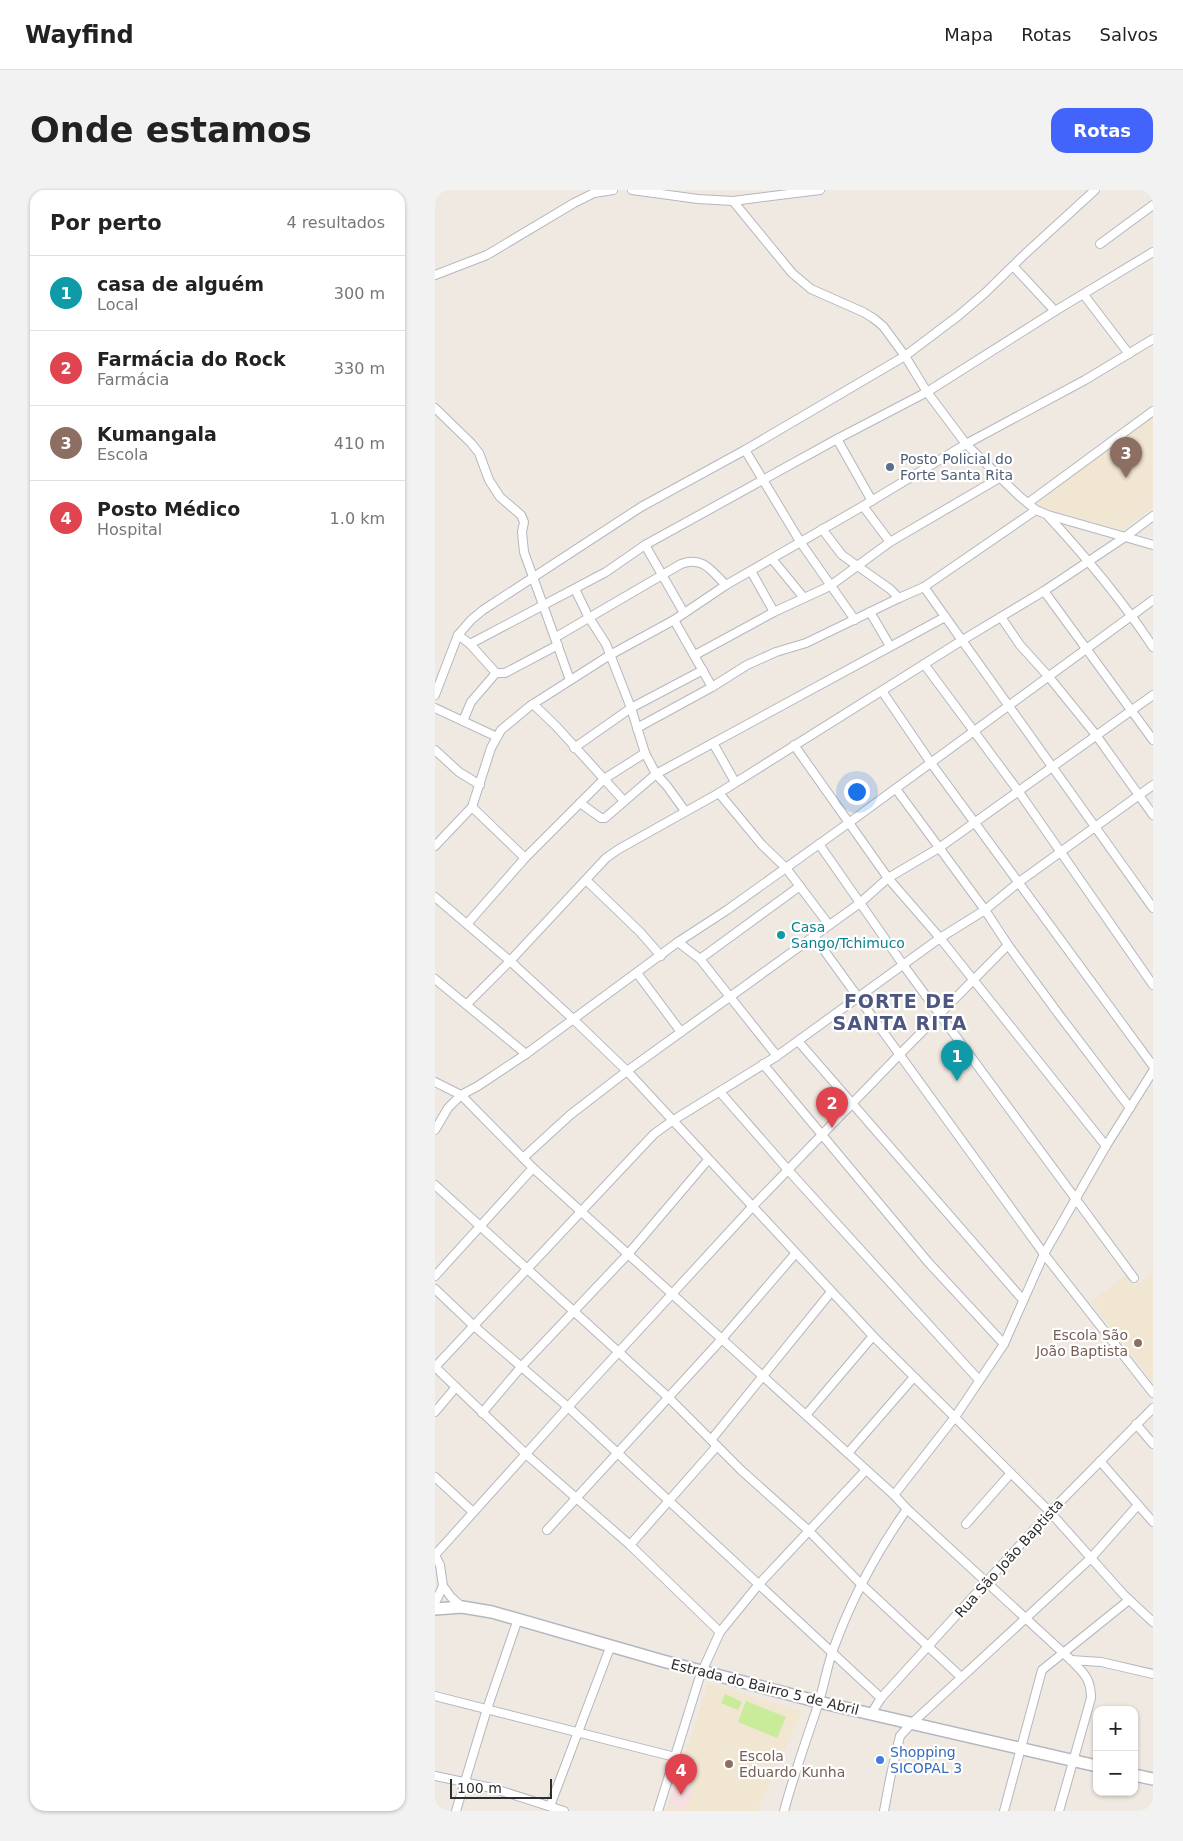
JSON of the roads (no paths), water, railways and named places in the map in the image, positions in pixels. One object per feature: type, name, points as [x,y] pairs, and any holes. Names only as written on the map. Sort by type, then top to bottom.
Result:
[{"type":"street","points":[[435,275],[487,255],[574,203],[595,194],[613,190]]},
{"type":"street","points":[[632,190],[698,199],[733,201],[820,190]]},
{"type":"street","points":[[435,695],[458,634],[483,610],[641,507],[745,450],[905,356],[985,293],[1095,190]]},
{"type":"street","points":[[733,201],[792,273],[811,288],[873,318],[883,326],[905,356],[927,392],[966,444],[1036,510],[1153,545]]},
{"type":"street","points":[[1100,244],[1153,205]]},
{"type":"street","points":[[470,644],[606,572],[645,545],[837,439],[927,392],[1153,252]]},
{"type":"street","points":[[1013,266],[1055,311]]},
{"type":"street","points":[[1084,295],[1129,354]]},
{"type":"street","points":[[435,846],[472,807],[491,748],[501,730],[533,704],[610,655],[674,620],[726,585],[801,543],[966,444],[1085,380],[1153,339]]},
{"type":"street","points":[[435,408],[471,443],[479,453],[493,486],[501,497],[521,515],[524,522],[522,532],[524,552],[570,680]]},
{"type":"street","points":[[1028,503],[1153,411]]},
{"type":"street","points":[[837,439],[872,501]]},
{"type":"street","points":[[745,450],[801,543],[855,620]]},
{"type":"street","points":[[695,655],[774,612],[830,586],[890,542],[1001,477]]},
{"type":"street","points":[[863,506],[890,542]]},
{"type":"street","points":[[637,728],[763,657],[806,643],[924,587],[1036,510]]},
{"type":"street","points":[[1048,515],[1089,561],[1132,615],[1153,647]]},
{"type":"street","points":[[467,1004],[606,858],[719,793],[961,640],[1044,591],[1153,516]]},
{"type":"street","points":[[822,529],[841,555],[890,589],[899,598]]},
{"type":"street","points":[[645,545],[684,613]]},
{"type":"street","points":[[772,559],[804,598]]},
{"type":"street","points":[[458,634],[470,644],[496,673],[505,674],[557,641],[588,616],[681,564],[696,561],[705,564],[726,585]]},
{"type":"street","points":[[751,571],[774,612]]},
{"type":"street","points":[[924,587],[1153,908]]},
{"type":"street","points":[[575,589],[588,616],[606,644],[631,708],[645,753],[656,774],[685,811]]},
{"type":"street","points":[[1044,591],[1153,740]]},
{"type":"street","points":[[435,1130],[448,1108],[461,1095],[526,1054],[678,942],[727,910],[896,789],[1153,600]]},
{"type":"street","points":[[870,612],[890,646]]},
{"type":"street","points":[[580,803],[603,818],[656,774],[945,617]]},
{"type":"street","points":[[1001,617],[1020,645],[1049,676],[1096,736],[1153,815]]},
{"type":"street","points":[[674,620],[712,687]]},
{"type":"street","points":[[924,664],[1019,792],[1153,985]]},
{"type":"street","points":[[574,748],[631,708],[703,670]]},
{"type":"street","points":[[463,720],[471,702],[496,673]]},
{"type":"street","points":[[882,691],[931,763],[1153,1066]]},
{"type":"street","points":[[523,1158],[571,1115],[627,1071],[813,935],[860,903],[889,878],[939,848],[1153,695]]},
{"type":"street","points":[[533,704],[556,726],[624,801]]},
{"type":"street","points":[[435,708],[497,737]]},
{"type":"street","points":[[713,744],[735,782]]},
{"type":"street","points":[[794,745],[889,878],[941,938],[973,981],[1106,1146]]},
{"type":"street","points":[[435,750],[459,772],[480,785]]},
{"type":"street","points":[[467,924],[525,858],[604,779],[645,753]]},
{"type":"street","points":[[720,1632],[630,1544],[527,1454],[435,1367],[654,1134],[777,1056],[941,938],[985,910],[1019,882],[1153,785]]},
{"type":"street","points":[[896,789],[985,910],[1008,946],[1130,1108]]},
{"type":"street","points":[[719,793],[762,845],[786,868],[829,925]]},
{"type":"street","points":[[472,807],[525,858]]},
{"type":"street","points":[[819,844],[904,966],[1134,1278]]},
{"type":"street","points":[[586,880],[635,927],[661,956]]},
{"type":"street","points":[[700,959],[800,886]]},
{"type":"street","points":[[435,897],[510,961],[627,1071],[873,1336],[1050,1512],[1129,1600],[1153,1622]]},
{"type":"street","points":[[813,935],[1044,1254],[1153,1393]]},
{"type":"street","points":[[678,942],[700,959],[777,1056]]},
{"type":"street","points":[[462,1608],[443,1586],[440,1565],[435,1555],[753,1206],[940,1013],[1008,946]]},
{"type":"street","points":[[637,973],[681,1032]]},
{"type":"street","points":[[435,979],[526,1054]]},
{"type":"street","points":[[798,1041],[1023,1300]]},
{"type":"street","points":[[763,1064],[928,1262],[1004,1344]]},
{"type":"street","points":[[894,1495],[955,1417],[1004,1344],[1044,1254],[1106,1146],[1153,1071]]},
{"type":"street","points":[[435,1082],[461,1095],[533,1168],[894,1495],[1087,1677],[1091,1698],[1059,1811]]},
{"type":"street","points":[[720,1092],[788,1170],[979,1380]]},
{"type":"street","points":[[482,1413],[521,1367],[629,1253],[708,1160]]},
{"type":"street","points":[[435,1276],[533,1168]]},
{"type":"street","points":[[435,1185],[668,1397],[741,1470],[808,1530],[860,1583],[961,1677]]},
{"type":"street","points":[[547,1530],[721,1340],[795,1254]]},
{"type":"street","points":[[435,1289],[474,1326],[568,1408],[881,1698]]},
{"type":"street","points":[[711,1440],[831,1292]]},
{"type":"street","points":[[806,1415],[873,1336]]},
{"type":"street","points":[[848,1453],[914,1376]]},
{"type":"street","points":[[435,1412],[456,1388]]},
{"type":"street","name":"Rua São João Baptista","points":[[871,1714],[881,1698],[1050,1512],[1153,1408]]},
{"type":"street","points":[[1136,1424],[1153,1444]]},
{"type":"street","points":[[630,1544],[717,1446]]},
{"type":"street","points":[[1100,1461],[1153,1522]]},
{"type":"street","points":[[658,1811],[703,1671],[720,1632],[759,1584],[866,1470]]},
{"type":"street","points":[[966,1524],[1011,1473]]},
{"type":"street","points":[[435,1477],[473,1512]]},
{"type":"street","points":[[884,1811],[900,1736],[961,1677],[1091,1558],[1138,1505]]},
{"type":"street","points":[[784,1811],[819,1702],[832,1653],[860,1583],[907,1509]]},
{"type":"street","points":[[435,1603],[443,1586]]},
{"type":"street","points":[[1004,1811],[1041,1670],[1129,1600]]},
{"type":"street","name":"Estrada do Bairro 5 de Abril","points":[[435,1609],[462,1608],[492,1612],[663,1661],[819,1702],[1093,1765]]},
{"type":"street","points":[[456,1811],[487,1709],[518,1619]]},
{"type":"street","points":[[550,1806],[611,1645]]},
{"type":"street","points":[[1071,1660],[1093,1661],[1153,1674]]},
{"type":"street","points":[[1087,1677],[1093,1661]]},
{"type":"street","points":[[435,1696],[675,1758]]},
{"type":"street","points":[[435,1776],[464,1781],[564,1811]]},
{"type":"street","points":[[1138,1776],[1153,1779]]},
{"type":"place","name":"Posto Policial do Forte Santa Rita","points":[[890,467]]},
{"type":"place","name":"Kumangala","points":[[1126,478]]},
{"type":"place","name":"Casa Sango/Tchimuco","points":[[781,935]]},
{"type":"place","name":"casa de alguém","points":[[957,1081]]},
{"type":"place","name":"Farmácia do Rock","points":[[832,1128]]},
{"type":"place","name":"Escola São João Baptista","points":[[1138,1343]]},
{"type":"place","name":"Shopping SICOPAL 3","points":[[880,1760]]},
{"type":"place","name":"Escola Eduardo Kunha","points":[[729,1764]]},
{"type":"place","name":"Posto Médico","points":[[681,1795]]},
{"type":"district","name":"FORTE DE SANTA RITA","points":[[900,1012]]}]
